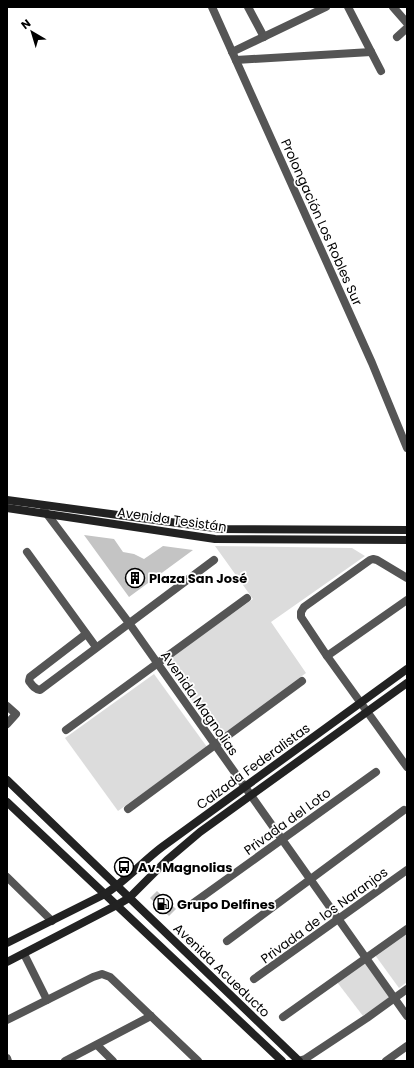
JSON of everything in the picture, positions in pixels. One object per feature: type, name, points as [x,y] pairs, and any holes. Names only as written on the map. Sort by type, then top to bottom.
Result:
[{"type":"street","name":"Prolongación Los Robles Sur","points":[[212,7],[369,356],[407,448]]},
{"type":"street","points":[[248,7],[264,37]]},
{"type":"street","points":[[232,52],[326,7]]},
{"type":"street","points":[[348,7],[382,71]]},
{"type":"street","points":[[393,7],[407,23]]},
{"type":"street","points":[[397,37],[407,28]]},
{"type":"street","points":[[236,60],[371,52]]},
{"type":"street","name":"Avenida Tesistán","points":[[7,500],[222,529],[407,530]]},
{"type":"street","name":"Avenida Magnolias","points":[[40,505],[129,623],[407,1016]]},
{"type":"street","name":"Avenida Tesistán","points":[[7,508],[215,539],[407,540]]},
{"type":"street","points":[[304,529],[305,540]]},
{"type":"street","points":[[27,552],[96,647]]},
{"type":"street","points":[[407,578],[373,559],[304,607],[301,612],[302,617],[328,656],[407,766]]},
{"type":"street","points":[[86,634],[30,677],[29,681],[32,686],[40,690],[214,560]]},
{"type":"street","points":[[66,730],[247,598]]},
{"type":"street","points":[[328,656],[407,600]]},
{"type":"street","name":"Calzada Federalistas","points":[[7,942],[52,921],[105,894],[117,886],[145,860],[407,669]]},
{"type":"street","points":[[128,809],[302,682]]},
{"type":"street","name":"Calzada Federalistas","points":[[7,962],[129,898],[155,871],[200,832],[407,684]]},
{"type":"street","points":[[7,706],[16,714],[7,724]]},
{"type":"street","name":"Privada del Loto","points":[[192,904],[376,772]]},
{"type":"street","name":"Avenida Acueducto","points":[[7,780],[301,1061]]},
{"type":"street","name":"Avenida Acueducto","points":[[7,802],[282,1061]]},
{"type":"street","points":[[227,941],[404,810]]},
{"type":"street","points":[[194,824],[200,832]]},
{"type":"street","points":[[145,860],[155,871]]},
{"type":"street","name":"Privada de los Naranjos","points":[[254,979],[407,870]]},
{"type":"street","points":[[8,880],[52,921]]},
{"type":"street","points":[[283,1017],[407,929]]},
{"type":"street","points":[[24,954],[47,1000]]},
{"type":"street","points":[[7,1020],[93,977],[102,974],[110,978],[198,1061]]},
{"type":"street","points":[[301,1061],[407,988]]},
{"type":"street","points":[[70,1060],[151,1016]]},
{"type":"street","points":[[97,1045],[113,1061]]},
{"type":"street","points":[[386,1061],[407,1046]]},
{"type":"shaded area","points":[[215,546],[352,548],[365,556],[271,622],[306,673],[219,737],[164,662],[253,599]]},
{"type":"shaded area","points":[[154,674],[207,747],[118,811],[65,738]]},
{"type":"shaded area","points":[[407,932],[407,982],[399,988],[375,955]]},
{"type":"shaded area","points":[[366,961],[391,996],[363,1016],[337,982]]},
{"type":"building","name":"Plaza San José","points":[[84,535],[114,539],[123,552],[134,554],[144,559],[163,546],[193,550],[129,597]]},
{"type":"building","name":"Grupo Delfines","points":[[157,891],[176,909],[169,916],[150,898]]},
{"type":"place","name":"Plaza San José","points":[[135,578]]},
{"type":"place","name":"Av. Magnolias","points":[[124,867]]},
{"type":"place","name":"Grupo Delfines","points":[[163,904]]}]
